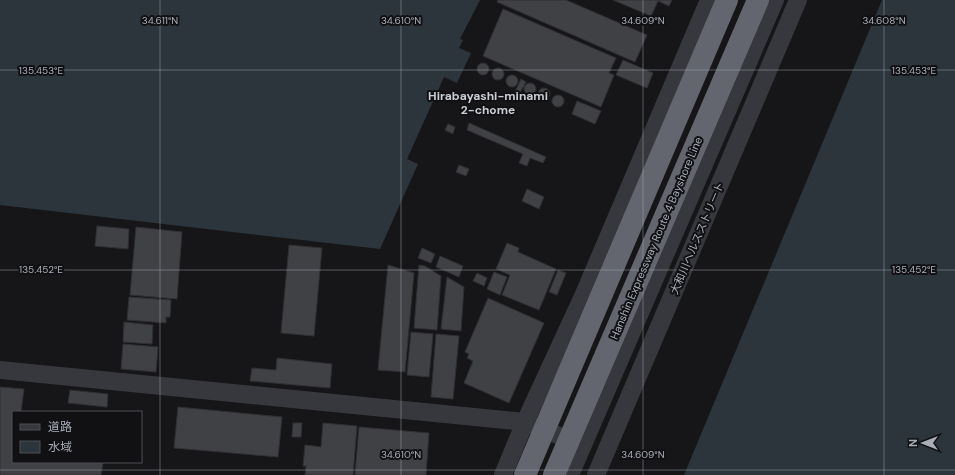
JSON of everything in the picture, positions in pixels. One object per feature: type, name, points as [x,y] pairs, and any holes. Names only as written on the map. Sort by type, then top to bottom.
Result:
[{"type":"highway","points":[[525,475],[727,0]]},
{"type":"highway","name":"Hanshin Expressway Route 4 Bayshore Line","points":[[554,475],[758,0]]},
{"type":"street","points":[[503,475],[525,422],[584,294],[709,0]]},
{"type":"street","points":[[570,475],[775,0]]},
{"type":"street","name":"大和川ヘルスストリート","points":[[596,475],[798,0]]},
{"type":"street","points":[[0,370],[525,422],[582,446]]},
{"type":"water","points":[[0,0],[480,0],[460,39],[463,40],[459,48],[471,53],[457,83],[444,77],[407,159],[418,164],[380,249],[0,205]]},
{"type":"water","points":[[882,0],[955,0],[955,475],[684,475]]},
{"type":"building","points":[[498,0],[566,0],[647,35],[635,62],[497,2]]},
{"type":"building","points":[[613,0],[672,0],[669,6],[658,1],[651,16]]},
{"type":"building","points":[[503,9],[616,58],[609,73],[614,75],[601,107],[483,56]]},
{"type":"building","points":[[623,60],[653,73],[647,88],[616,75]]},
{"type":"building","points":[[485,63],[488,64],[488,74],[481,75],[478,74],[477,67],[478,64]]},
{"type":"building","points":[[500,68],[503,69],[503,79],[496,80],[493,79],[492,72],[493,69]]},
{"type":"building","points":[[514,75],[517,76],[517,86],[510,87],[507,86],[506,79],[507,76]]},
{"type":"building","points":[[521,79],[526,82],[517,98],[513,96]]},
{"type":"building","points":[[532,83],[535,84],[535,94],[528,95],[525,94],[524,87],[525,84]]},
{"type":"building","points":[[546,88],[549,89],[549,99],[542,100],[539,99],[538,92],[539,89]]},
{"type":"building","points":[[560,95],[563,96],[563,106],[556,107],[553,106],[552,99],[553,96]]},
{"type":"building","points":[[577,101],[601,111],[595,124],[572,114]]},
{"type":"building","points":[[469,123],[546,157],[543,163],[530,158],[527,166],[519,163],[523,154],[467,130]]},
{"type":"building","points":[[448,124],[455,127],[453,134],[445,130]]},
{"type":"building","points":[[459,165],[469,169],[466,176],[456,172]]},
{"type":"building","points":[[527,189],[544,197],[539,209],[522,201]]},
{"type":"building","points":[[97,226],[129,229],[128,249],[95,246]]},
{"type":"building","points":[[136,227],[182,232],[177,299],[130,295]]},
{"type":"building","points":[[507,243],[519,248],[518,252],[556,269],[539,310],[502,295],[510,275],[496,269]]},
{"type":"building","points":[[289,245],[322,248],[314,336],[281,333]]},
{"type":"building","points":[[422,248],[435,254],[431,263],[418,258]]},
{"type":"building","points":[[440,256],[463,266],[459,277],[436,267]]},
{"type":"building","points":[[388,265],[414,273],[405,372],[378,370]]},
{"type":"building","points":[[419,265],[425,266],[441,276],[437,330],[414,328]]},
{"type":"building","points":[[558,270],[566,273],[557,295],[549,292]]},
{"type":"building","points":[[494,272],[507,277],[500,295],[487,289]]},
{"type":"building","points":[[477,273],[487,278],[484,286],[473,281]]},
{"type":"building","points":[[447,277],[464,287],[461,331],[441,329]]},
{"type":"building","points":[[129,297],[171,300],[170,317],[166,317],[166,323],[127,320]]},
{"type":"building","points":[[488,298],[544,323],[509,403],[464,383],[473,361],[467,358],[469,354],[465,352]]},
{"type":"building","points":[[124,322],[153,325],[152,344],[123,342]]},
{"type":"building","points":[[411,332],[433,334],[429,377],[407,375]]},
{"type":"building","points":[[436,334],[459,336],[453,399],[431,397]]},
{"type":"building","points":[[123,344],[158,347],[156,372],[121,369]]},
{"type":"building","points":[[277,358],[332,364],[330,388],[250,381],[252,368],[276,370]]},
{"type":"building","points":[[0,387],[24,389],[21,411],[12,411],[12,463],[103,463],[101,475],[0,475]]},
{"type":"building","points":[[70,390],[108,394],[107,407],[68,403]]},
{"type":"building","points":[[178,407],[282,417],[278,457],[174,448]]},
{"type":"building","points":[[293,423],[302,423],[301,437],[292,437]]},
{"type":"building","points":[[323,423],[357,426],[353,475],[305,475],[306,466],[303,466],[305,445],[321,447]]},
{"type":"building","points":[[359,427],[429,433],[426,475],[355,475]]},
{"type":"district","name":"Hirabayashi-minami 2-chome","points":[[488,103]]}]
